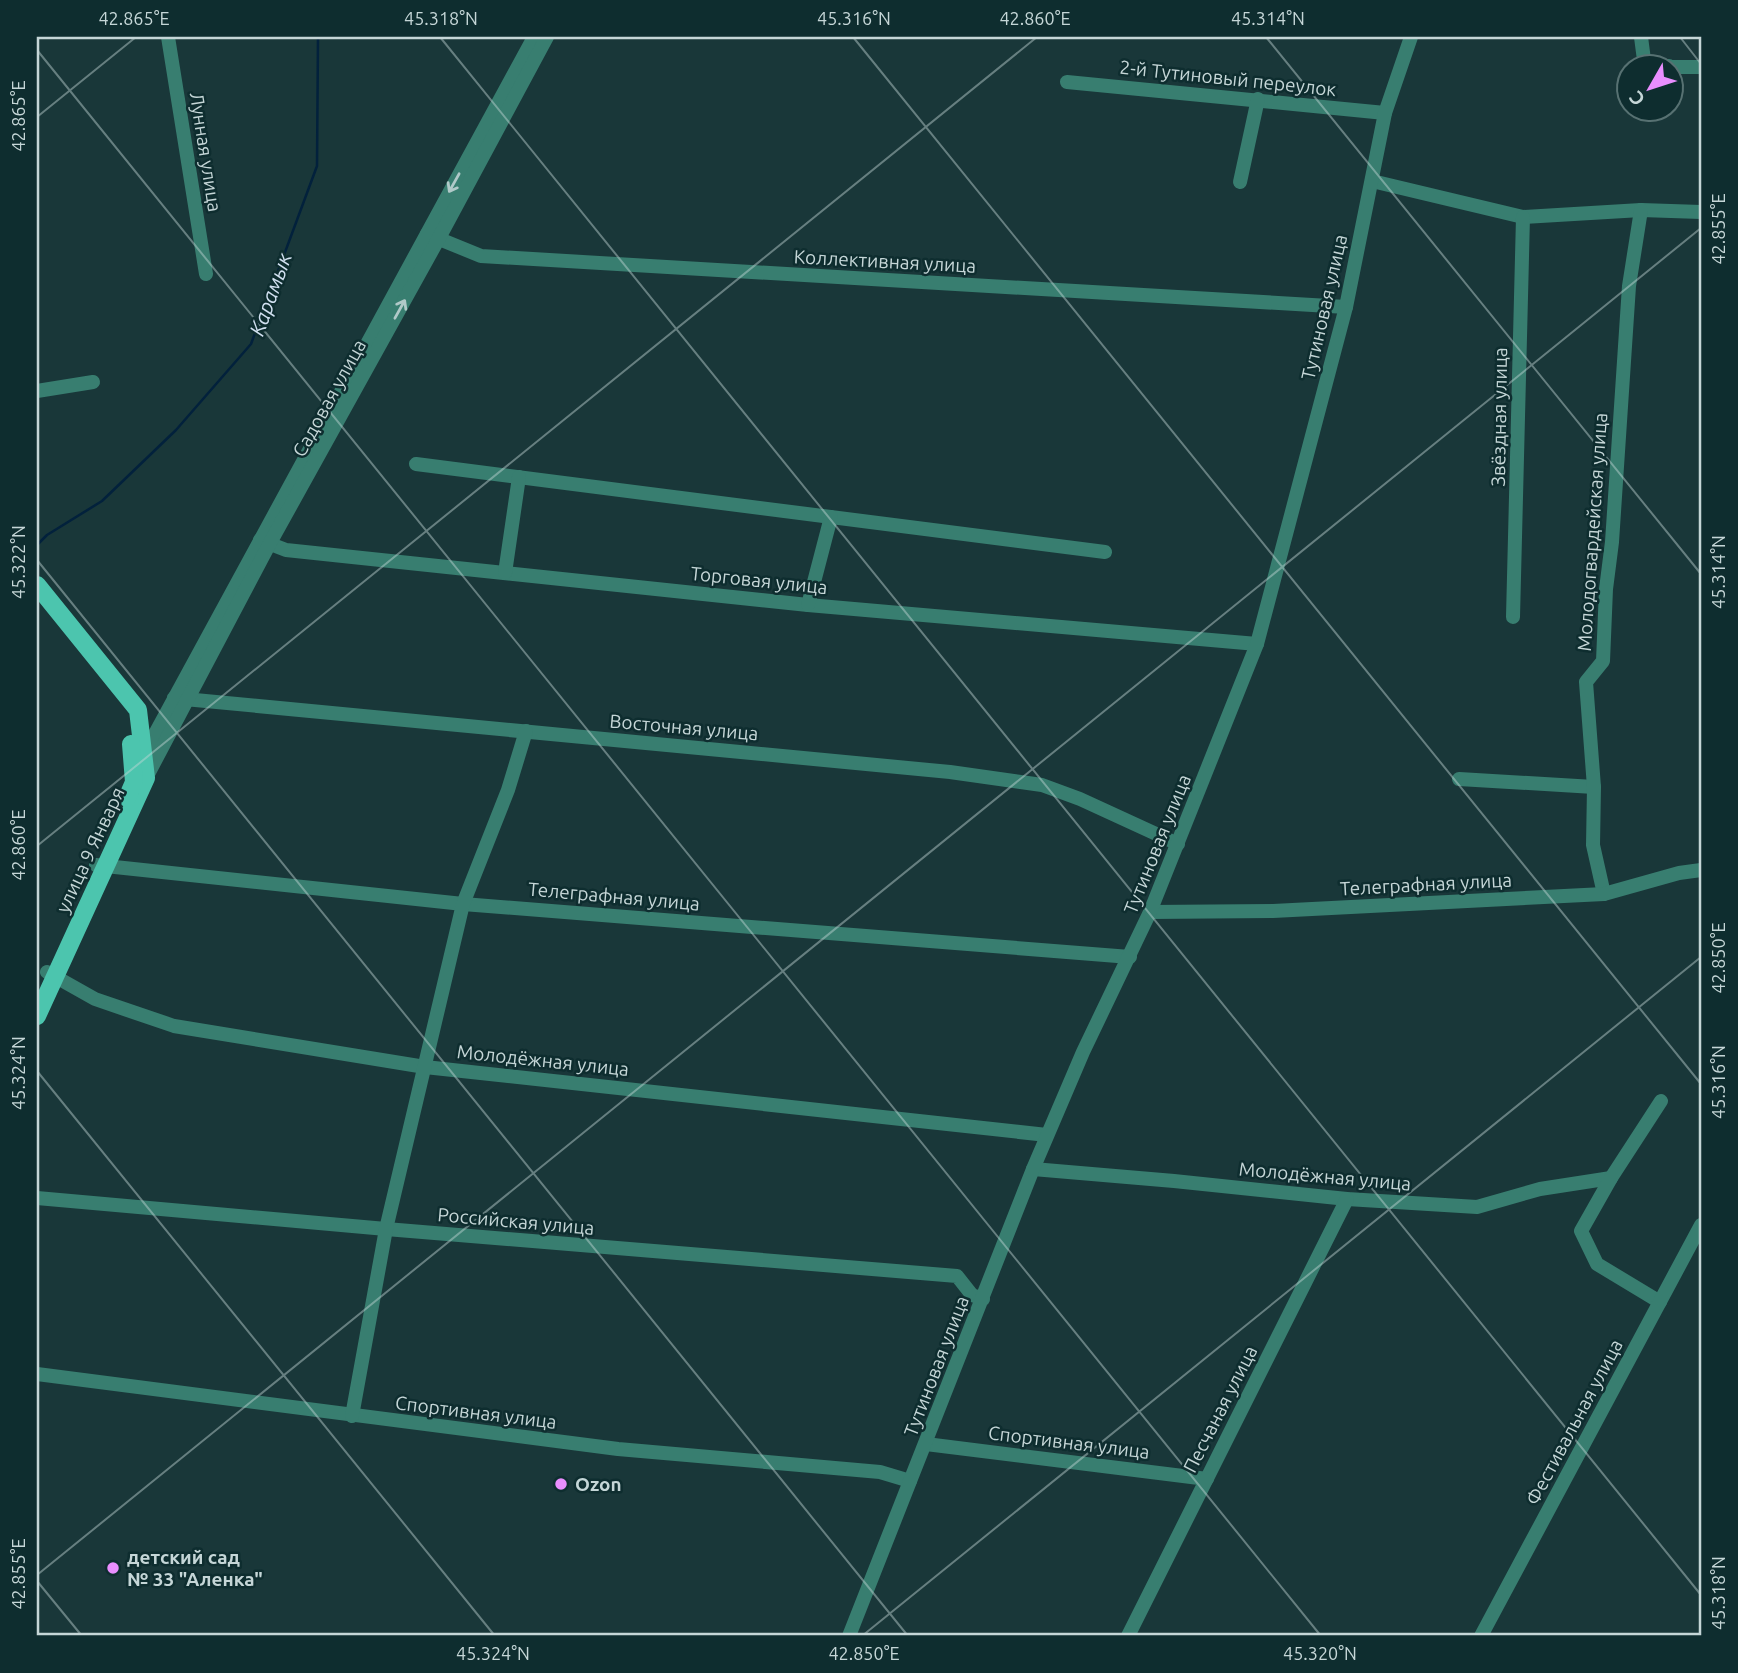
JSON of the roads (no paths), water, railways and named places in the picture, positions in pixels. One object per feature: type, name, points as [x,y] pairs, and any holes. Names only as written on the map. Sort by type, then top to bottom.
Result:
[{"type":"main road","points":[[37,591],[138,710],[144,757],[140,780]]},
{"type":"main road","points":[[37,591],[128,716],[140,780]]},
{"type":"main road","name":"улица 9 Января","points":[[37,1016],[51,974],[140,780]]},
{"type":"main road","name":"улица 9 Января","points":[[37,994],[51,974]]},
{"type":"street","name":"Лунная улица","points":[[168,37],[206,274]]},
{"type":"street","name":"Садовая улица","points":[[433,236],[534,37]]},
{"type":"street","name":"Садовая улица","points":[[140,780],[180,698],[265,541],[433,236],[547,37]]},
{"type":"street","name":"Тутиновая улица","points":[[849,1636],[1033,1169],[1083,1052],[1150,912],[1257,644],[1346,307],[1385,113],[1411,37]]},
{"type":"street","name":"2-й Тутиновый переулок","points":[[1067,82],[1385,113]]},
{"type":"street","points":[[1240,182],[1258,100]]},
{"type":"street","points":[[1372,181],[1523,217],[1641,210],[1701,212]]},
{"type":"street","name":"Молодогвардейская улица","points":[[1604,894],[1593,845],[1594,786],[1586,682],[1603,661],[1629,286],[1641,210]]},
{"type":"street","name":"Звёздная улица","points":[[1513,617],[1523,217]]},
{"type":"street","name":"Коллективная улица","points":[[433,236],[481,256],[1346,307]]},
{"type":"street","points":[[37,391],[93,382]]},
{"type":"street","points":[[416,464],[1105,552]]},
{"type":"street","points":[[505,573],[519,477]]},
{"type":"street","points":[[808,605],[831,517]]},
{"type":"street","name":"Торговая улица","points":[[265,541],[286,550],[808,605],[1257,644]]},
{"type":"street","points":[[144,757],[180,698]]},
{"type":"street","name":"Восточная улица","points":[[180,698],[950,772],[1042,785],[1080,799],[1178,845]]},
{"type":"street","points":[[352,1416],[386,1229],[463,904],[508,790],[526,731]]},
{"type":"street","points":[[1459,779],[1594,786]]},
{"type":"street","name":"Телеграфная улица","points":[[101,865],[463,904],[1130,957]]},
{"type":"street","name":"Телеграфная улица","points":[[1150,912],[1273,912],[1604,894],[1679,873],[1701,870]]},
{"type":"street","name":"Молодёжная улица","points":[[51,974],[95,999],[174,1026],[425,1067],[1047,1135]]},
{"type":"street","points":[[1660,1302],[1597,1264],[1581,1231],[1611,1178],[1661,1101]]},
{"type":"street","name":"Молодёжная улица","points":[[1033,1169],[1347,1199],[1477,1207],[1540,1189],[1611,1178]]},
{"type":"street","name":"Российская улица","points":[[37,1198],[957,1276],[972,1295],[983,1299]]},
{"type":"street","name":"Песчаная улица","points":[[1128,1636],[1347,1199]]},
{"type":"street","name":"Фестивальная улица","points":[[1481,1636],[1701,1225]]},
{"type":"street","name":"Спортивная улица","points":[[37,1374],[618,1449],[880,1472],[910,1481]]},
{"type":"street","name":"Спортивная улица","points":[[926,1444],[1207,1479]]},
{"type":"waterway","name":"Карамык","points":[[37,545],[47,535],[102,501],[176,430],[251,344],[317,166],[318,37]]},
{"type":"place","name":"Ozon","points":[[561,1484]]},
{"type":"place","name":"детский сад № 33 \"Аленка\"","points":[[113,1568]]}]
